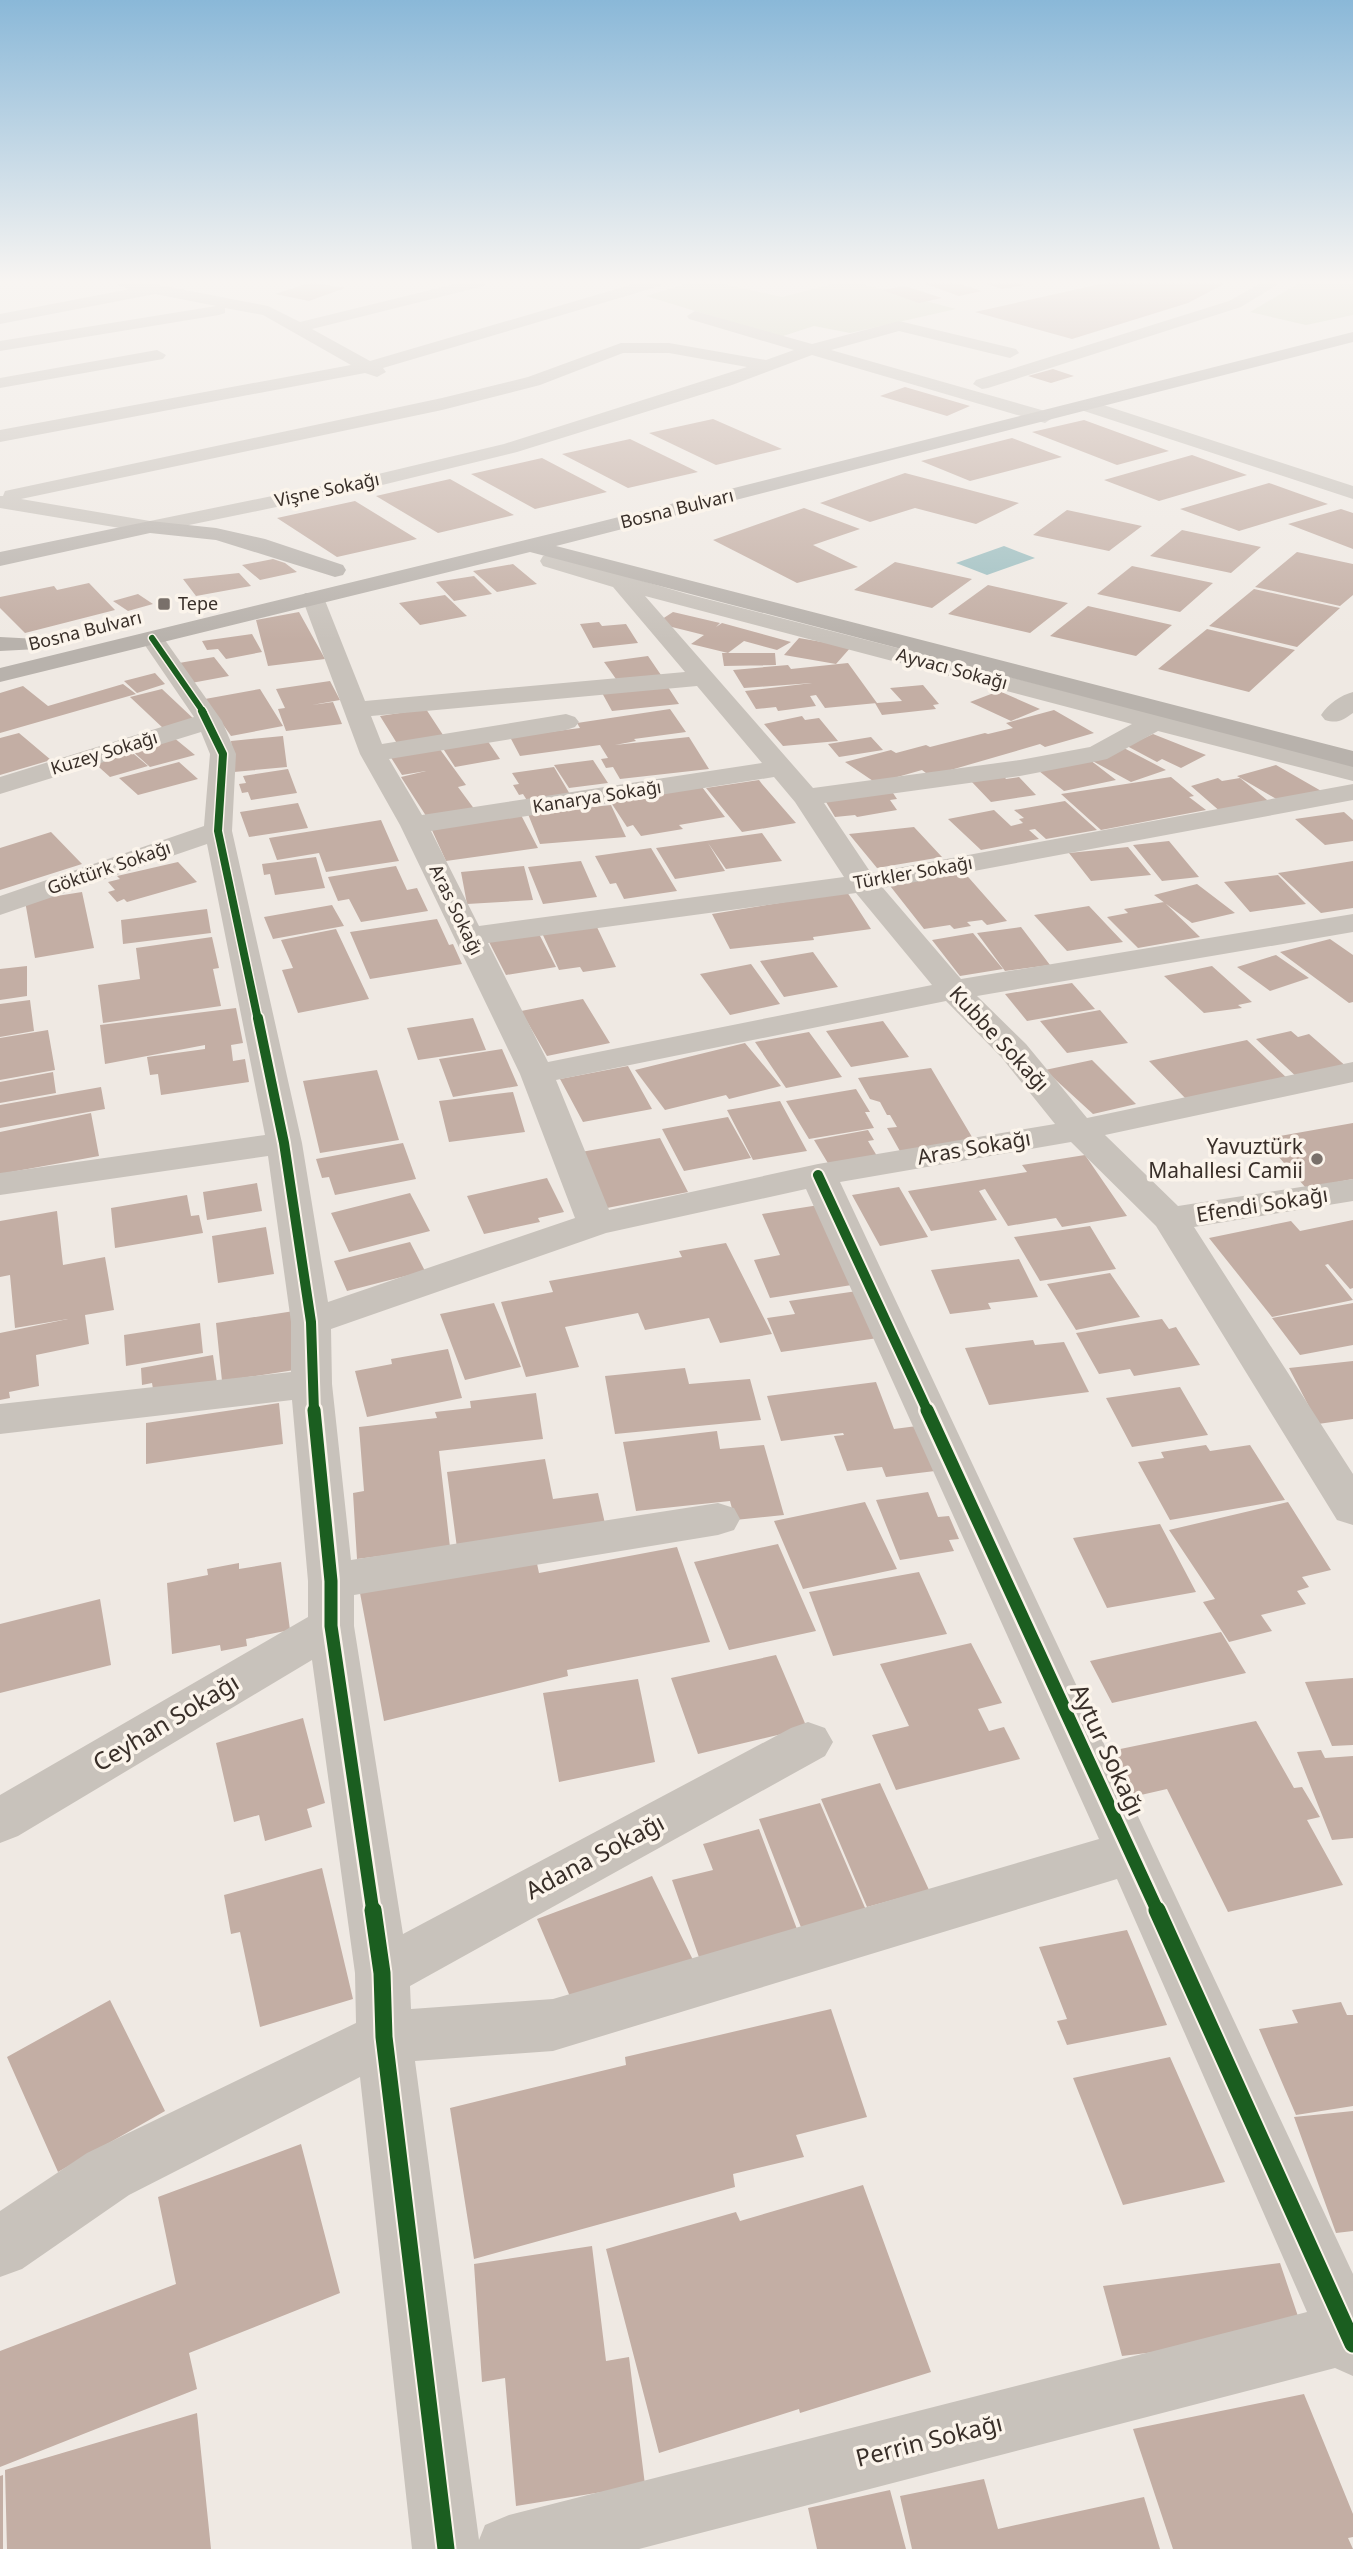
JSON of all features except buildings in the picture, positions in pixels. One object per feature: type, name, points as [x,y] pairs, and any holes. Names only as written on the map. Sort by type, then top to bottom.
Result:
[{"type":"main road","points":[[965,416],[1022,402]]},
{"type":"main road","name":"Bosna Bulvarı","points":[[0,675],[152,638],[304,589],[542,551],[621,523],[1104,402]]},
{"type":"main road","points":[[620,570],[621,523]]},
{"type":"main road","points":[[150,527],[216,534],[257,544],[335,570]]},
{"type":"main road","name":"Vişne Sokağı","points":[[0,559],[150,527]]},
{"type":"main road","points":[[542,551],[1353,759]]},
{"type":"main road","name":"Bosna Bulvarı","points":[[304,589],[335,570],[361,564]]},
{"type":"main road","name":"Ayvacı Sokağı","points":[[620,570],[1353,739]]},
{"type":"main road","name":"Bosna Bulvarı","points":[[0,644],[40,642],[0,651]]},
{"type":"street","points":[[0,421],[8,435],[183,402]]},
{"type":"street","points":[[438,402],[464,419]]},
{"type":"street","points":[[0,500],[451,402]]},
{"type":"street","name":"Vişne Sokağı","points":[[150,527],[374,481],[510,448],[658,402]]},
{"type":"street","points":[[991,402],[1045,417]]},
{"type":"street","points":[[1088,406],[1353,493]]},
{"type":"street","points":[[487,434],[510,448]]},
{"type":"street","points":[[0,500],[150,527]]},
{"type":"street","name":"Ayvacı Sokağı","points":[[542,551],[620,570],[896,654],[1151,723],[1353,773]]},
{"type":"street","name":"Kubbe Sokağı","points":[[620,570],[702,678],[806,797],[863,883],[953,990],[1014,1051],[1079,1130],[1170,1219],[1353,1509]]},
{"type":"street","name":"Aras Sokağı","points":[[304,589],[373,754],[414,825],[537,1074],[596,1224]]},
{"type":"street","points":[[152,638],[209,721],[223,754],[218,831],[284,1143],[311,1322],[311,1384],[331,1604],[382,1973],[384,2037],[446,2549]]},
{"type":"street","points":[[356,710],[702,678]]},
{"type":"street","name":"Kuzey Sokağı","points":[[0,786],[209,721]]},
{"type":"street","points":[[373,754],[566,722]]},
{"type":"street","points":[[806,797],[1020,768],[1098,753],[1151,723]]},
{"type":"street","name":"Kanarya Sokağı","points":[[414,825],[780,768]]},
{"type":"street","name":"Türkler Sokağı","points":[[470,936],[863,883],[1353,792]]},
{"type":"street","name":"Göktürk Sokağı","points":[[0,906],[218,831]]},
{"type":"street","points":[[537,1074],[953,990],[1351,926]]},
{"type":"street","name":"Aras Sokağı","points":[[311,1322],[596,1224],[818,1175],[1079,1130],[1353,1072]]},
{"type":"street","points":[[0,1184],[284,1143]]},
{"type":"street","name":"Aytur Sokağı","points":[[818,1175],[1131,1852],[1350,2338]]},
{"type":"street","name":"Efendi Sokağı","points":[[1170,1219],[1353,1190]]},
{"type":"street","points":[[0,1419],[311,1384]]},
{"type":"street","points":[[331,1604],[718,1518]]},
{"type":"street","name":"Ceyhan Sokağı","points":[[0,1821],[331,1604]]},
{"type":"street","name":"Adana Sokağı","points":[[382,1973],[808,1742]]},
{"type":"street","points":[[0,2247],[108,2174],[384,2037],[553,2025],[1131,1852]]},
{"type":"street","name":"Perrin Sokağı","points":[[509,2549],[1350,2338]]},
{"type":"water","points":[[1004,546],[1035,558],[987,575],[956,563]]},
{"type":"cycle path","points":[[152,638],[209,721],[223,754],[218,831],[284,1143],[311,1322],[311,1384],[331,1581],[331,1626],[382,1973],[384,2037],[446,2549]]},
{"type":"cycle path","points":[[818,1175],[1131,1852],[1353,2344]]},
{"type":"place","name":"Tepe","points":[[164,604]]},
{"type":"place","name":"Yavuztürk Mahallesi Camii","points":[[1317,1159]]}]
